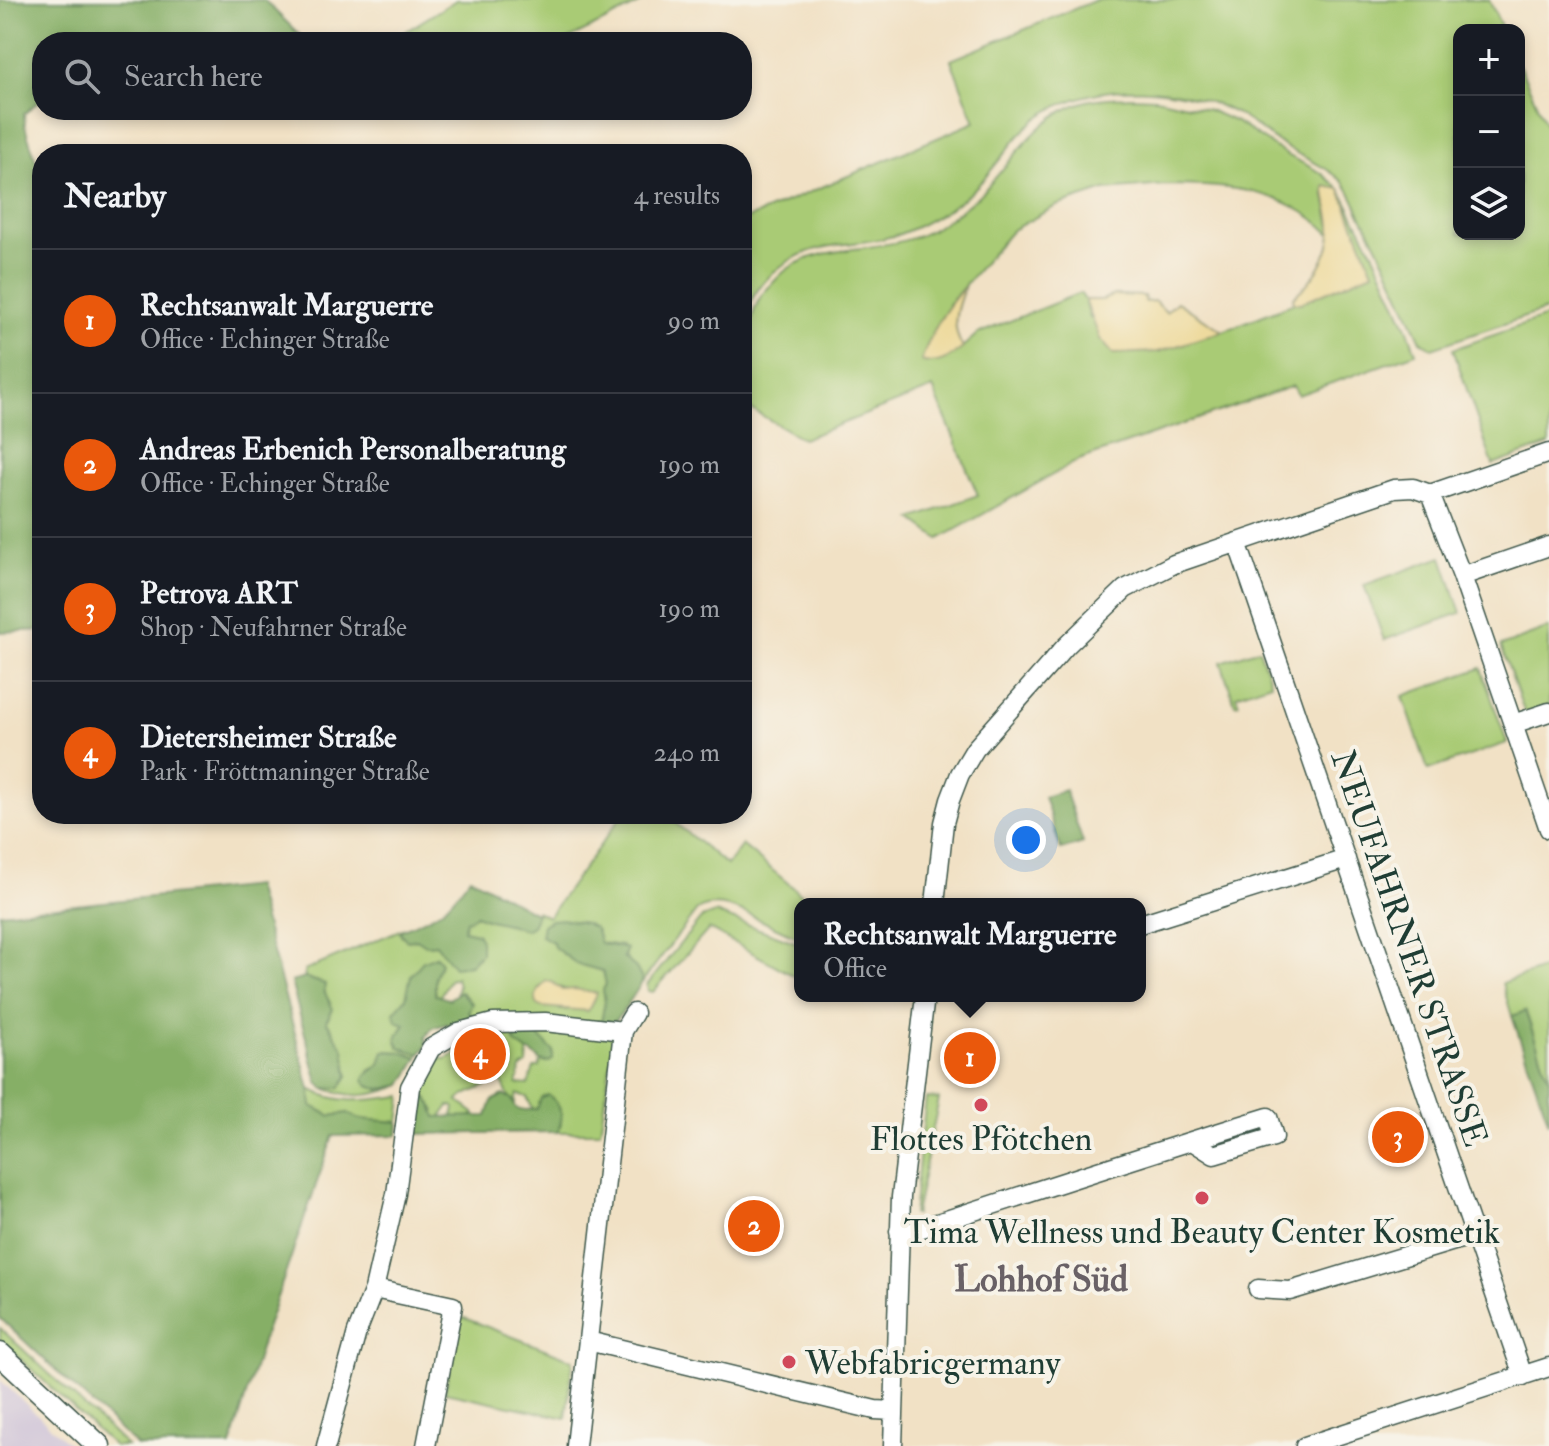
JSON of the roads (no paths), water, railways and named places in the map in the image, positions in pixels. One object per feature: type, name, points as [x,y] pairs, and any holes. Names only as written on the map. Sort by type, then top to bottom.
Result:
[{"type":"main road","points":[[0,1354],[99,1446]]},
{"type":"street","points":[[936,898],[944,823],[950,800],[960,774],[975,749],[1066,646],[1125,589],[1174,564],[1394,489],[1413,488],[1430,494],[1549,453]]},
{"type":"street","points":[[1430,494],[1462,576],[1549,829]]},
{"type":"street","name":"NEUFAHRNER STRASSE","points":[[1237,542],[1523,1376]]},
{"type":"street","points":[[1462,576],[1549,546]]},
{"type":"street","points":[[1513,724],[1549,712]]},
{"type":"street","points":[[1146,922],[1346,859]]},
{"type":"street","points":[[893,1446],[899,1231],[924,1002]]},
{"type":"street","points":[[576,1446],[623,1031],[634,1013]]},
{"type":"street","points":[[326,1446],[357,1332],[374,1289],[396,1194],[410,1087],[431,1048],[459,1032],[493,1023],[545,1022],[623,1031]]},
{"type":"street","points":[[899,1231],[910,1232],[1192,1141]]},
{"type":"street","points":[[1258,1289],[1290,1291],[1474,1235]]},
{"type":"street","points":[[374,1289],[453,1306],[426,1446]]},
{"type":"street","points":[[588,1341],[875,1410],[893,1411]]},
{"type":"street","points":[[1305,1446],[1549,1367]]},
{"type":"place","name":"Dietersheimer Straße","points":[[480,1054]]},
{"type":"place","name":"Rechtsanwalt Marguerre","points":[[970,1058]]},
{"type":"place","name":"Flottes Pfötchen","points":[[981,1105]]},
{"type":"place","name":"Petrova ART","points":[[1398,1137]]},
{"type":"place","name":"Tima Wellness und Beauty Center Kosmetik","points":[[1202,1198]]},
{"type":"place","name":"Andreas Erbenich Personalberatung","points":[[754,1226]]},
{"type":"place","name":"Webfabricgermany","points":[[789,1362]]},
{"type":"district","name":"Lohhof Süd","points":[[1041,1278]]}]
